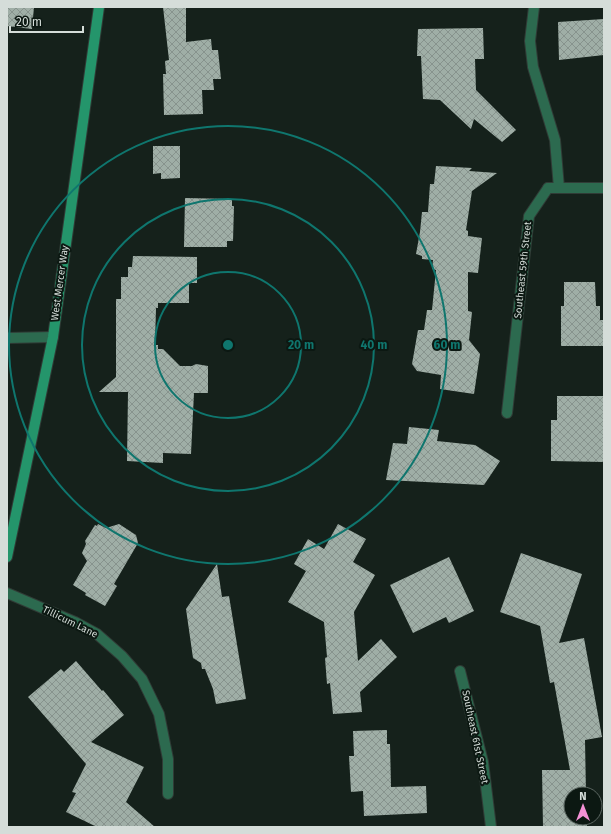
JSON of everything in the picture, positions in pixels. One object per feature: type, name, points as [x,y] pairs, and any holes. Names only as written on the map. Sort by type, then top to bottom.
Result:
[{"type":"street","name":"West Mercer Way","points":[[7,557],[53,337],[98,7]]},
{"type":"street","points":[[534,7],[530,41],[533,67],[555,140],[559,188]]},
{"type":"street","name":"Southeast 59th Street","points":[[507,413],[529,216],[548,188],[604,188]]},
{"type":"street","points":[[7,338],[53,337]]},
{"type":"street","name":"Tillicum Lane","points":[[7,593],[75,622],[97,634],[122,656],[142,679],[159,714],[168,759],[168,794]]},
{"type":"street","name":"Southeast 61st Street","points":[[460,671],[483,762],[491,827]]},
{"type":"building","points":[[7,7],[34,7],[32,29],[7,26]]},
{"type":"building","points":[[163,7],[186,7],[186,42],[211,39],[212,50],[218,50],[221,79],[213,79],[214,90],[202,90],[203,114],[164,115],[163,74],[166,74],[165,61],[169,60]]},
{"type":"building","points":[[604,19],[604,55],[559,60],[558,22]]},
{"type":"building","points":[[483,28],[484,59],[475,59],[476,90],[516,130],[502,142],[474,119],[471,129],[440,100],[423,99],[421,56],[417,56],[418,29]]},
{"type":"building","points":[[153,146],[180,146],[180,178],[161,179],[161,173],[153,174]]},
{"type":"building","points":[[436,166],[472,168],[469,171],[497,173],[472,191],[466,230],[468,231],[468,236],[482,238],[478,273],[468,272],[468,311],[472,312],[469,340],[480,354],[474,394],[440,389],[441,375],[417,371],[412,364],[418,330],[424,330],[427,310],[432,310],[436,270],[432,269],[433,260],[422,259],[422,256],[416,254],[422,212],[428,212],[430,184],[434,184]]},
{"type":"building","points":[[185,198],[232,199],[232,206],[234,206],[233,241],[227,241],[227,247],[184,247]]},
{"type":"building","points":[[133,256],[197,257],[197,283],[189,283],[189,303],[158,303],[158,308],[156,308],[155,345],[158,345],[158,349],[163,349],[180,366],[192,366],[196,364],[208,366],[208,393],[194,393],[191,454],[163,453],[163,463],[127,461],[128,392],[99,392],[116,377],[116,299],[121,299],[121,277],[128,277],[128,267],[132,267]]},
{"type":"building","points":[[564,282],[595,282],[596,306],[600,306],[600,320],[604,320],[604,346],[561,346],[561,306],[564,306]]},
{"type":"building","points":[[557,396],[604,396],[604,462],[551,461],[551,420],[557,420]]},
{"type":"building","points":[[409,427],[439,430],[437,441],[475,445],[500,461],[484,485],[386,480],[393,443],[407,444]]},
{"type":"building","points":[[98,524],[106,528],[119,524],[136,535],[138,543],[114,584],[117,586],[105,606],[85,595],[86,593],[73,585],[87,561],[82,553],[86,544],[85,541],[95,525],[97,526]]},
{"type":"building","points":[[338,524],[366,539],[353,562],[375,575],[354,612],[358,661],[381,639],[397,657],[360,692],[362,712],[333,714],[330,683],[327,684],[325,658],[327,657],[324,622],[288,602],[306,571],[294,564],[308,539],[324,549]]},
{"type":"building","points":[[521,553],[582,574],[559,643],[584,638],[602,737],[585,740],[586,786],[563,786],[563,826],[587,827],[543,827],[542,770],[570,770],[554,682],[550,683],[540,626],[500,612]]},
{"type":"building","points":[[449,557],[474,611],[449,623],[446,617],[413,633],[390,585]]},
{"type":"building","points":[[217,564],[222,597],[229,596],[246,699],[216,704],[213,689],[205,669],[202,669],[201,663],[193,658],[186,609]]},
{"type":"building","points":[[76,661],[124,715],[91,742],[144,767],[126,802],[155,827],[97,827],[66,812],[76,793],[72,792],[86,764],[28,697],[61,669],[64,672]]},
{"type":"building","points":[[387,730],[387,744],[390,744],[391,787],[426,786],[427,813],[364,816],[363,791],[351,792],[349,756],[354,756],[353,731]]}]
